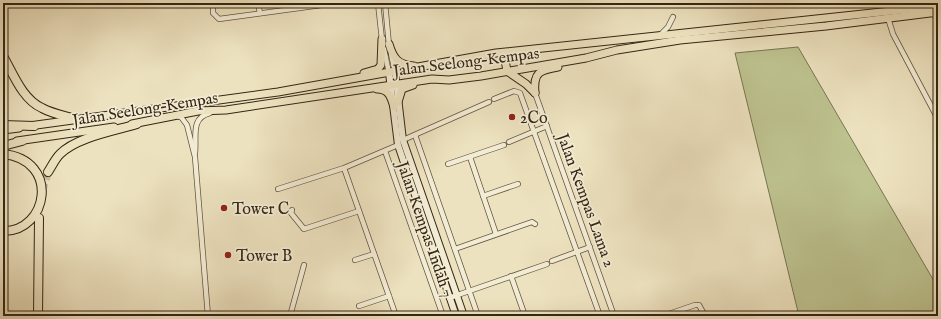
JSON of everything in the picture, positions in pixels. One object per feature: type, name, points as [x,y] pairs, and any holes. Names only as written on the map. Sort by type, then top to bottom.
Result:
[{"type":"highway","points":[[3,56],[28,98],[36,105],[43,109],[78,120]]},
{"type":"highway","points":[[3,78],[3,88]]},
{"type":"highway","points":[[48,172],[59,155],[68,147],[86,139],[137,124]]},
{"type":"highway","points":[[3,125],[34,126]]},
{"type":"highway","points":[[3,146],[22,141]]},
{"type":"highway","points":[[3,154],[18,157],[26,161],[40,178],[43,191],[39,206],[30,219],[13,230],[3,231]]},
{"type":"highway","points":[[38,316],[39,218]]},
{"type":"main road","name":"Jalan Seelong–Kempas","points":[[3,143],[137,124],[198,111],[226,110],[432,79],[449,80],[586,58],[617,50],[680,40],[888,18],[935,8]]},
{"type":"main road","name":"Jalan Seelong–Kempas","points":[[3,130],[278,92],[426,67],[496,53],[518,52],[660,35],[935,8]]},
{"type":"main road","points":[[278,92],[311,81],[353,76],[378,69],[382,61],[382,39]]},
{"type":"main road","points":[[389,44],[392,55],[401,64],[426,67]]},
{"type":"main road","points":[[518,52],[512,54],[506,60],[506,71],[526,84],[535,93]]},
{"type":"main road","points":[[535,93],[535,79],[540,72],[586,58]]},
{"type":"main road","points":[[396,104],[401,92],[407,86],[449,80]]},
{"type":"main road","points":[[341,93],[383,90],[389,93],[396,104]]},
{"type":"street","points":[[213,3],[213,13],[219,19],[302,5],[336,3]]},
{"type":"street","points":[[258,3],[260,13]]},
{"type":"street","points":[[378,3],[382,39],[392,73]]},
{"type":"street","points":[[385,5],[400,142],[456,316]]},
{"type":"street","points":[[935,8],[938,21]]},
{"type":"street","points":[[660,35],[668,27],[673,17]]},
{"type":"street","points":[[888,18],[893,34],[938,119]]},
{"type":"street","points":[[494,99],[514,90],[520,93],[600,316]]},
{"type":"street","name":"Jalan Kempas Lama 2","points":[[535,93],[614,316]]},
{"type":"street","points":[[278,188],[344,168],[385,151],[400,142],[489,102]]},
{"type":"street","points":[[195,157],[195,128],[198,119],[206,114],[226,110]]},
{"type":"street","points":[[169,116],[179,117],[185,122],[190,135],[195,157],[208,316]]},
{"type":"street","points":[[509,142],[547,126]]},
{"type":"street","points":[[416,135],[478,316]]},
{"type":"street","points":[[400,142],[464,316]]},
{"type":"street","points":[[448,164],[504,145]]},
{"type":"street","name":"Jalan Kempas Indah 7","points":[[385,151],[443,316]]},
{"type":"street","points":[[470,157],[496,234]]},
{"type":"street","points":[[344,168],[396,316]]},
{"type":"street","points":[[483,196],[518,184]]},
{"type":"street","points":[[292,210],[291,213],[304,229],[359,211]]},
{"type":"street","points":[[455,249],[532,222],[535,224]]},
{"type":"street","points":[[552,260],[590,247]]},
{"type":"street","points":[[355,260],[374,254]]},
{"type":"street","points":[[449,298],[547,264]]},
{"type":"street","points":[[290,316],[304,265]]},
{"type":"street","points":[[511,276],[525,316]]},
{"type":"street","points":[[359,306],[389,296]]},
{"type":"street","points":[[663,316],[695,305],[699,305],[705,316]]},
{"type":"green space","points":[[798,47],[938,288],[938,316],[799,316],[735,53]]},
{"type":"tunnel","points":[[42,191],[48,172]]},
{"type":"place","name":"2Co","points":[[512,117]]},
{"type":"place","name":"Tower C","points":[[224,208]]},
{"type":"place","name":"Tower B","points":[[228,255]]}]
